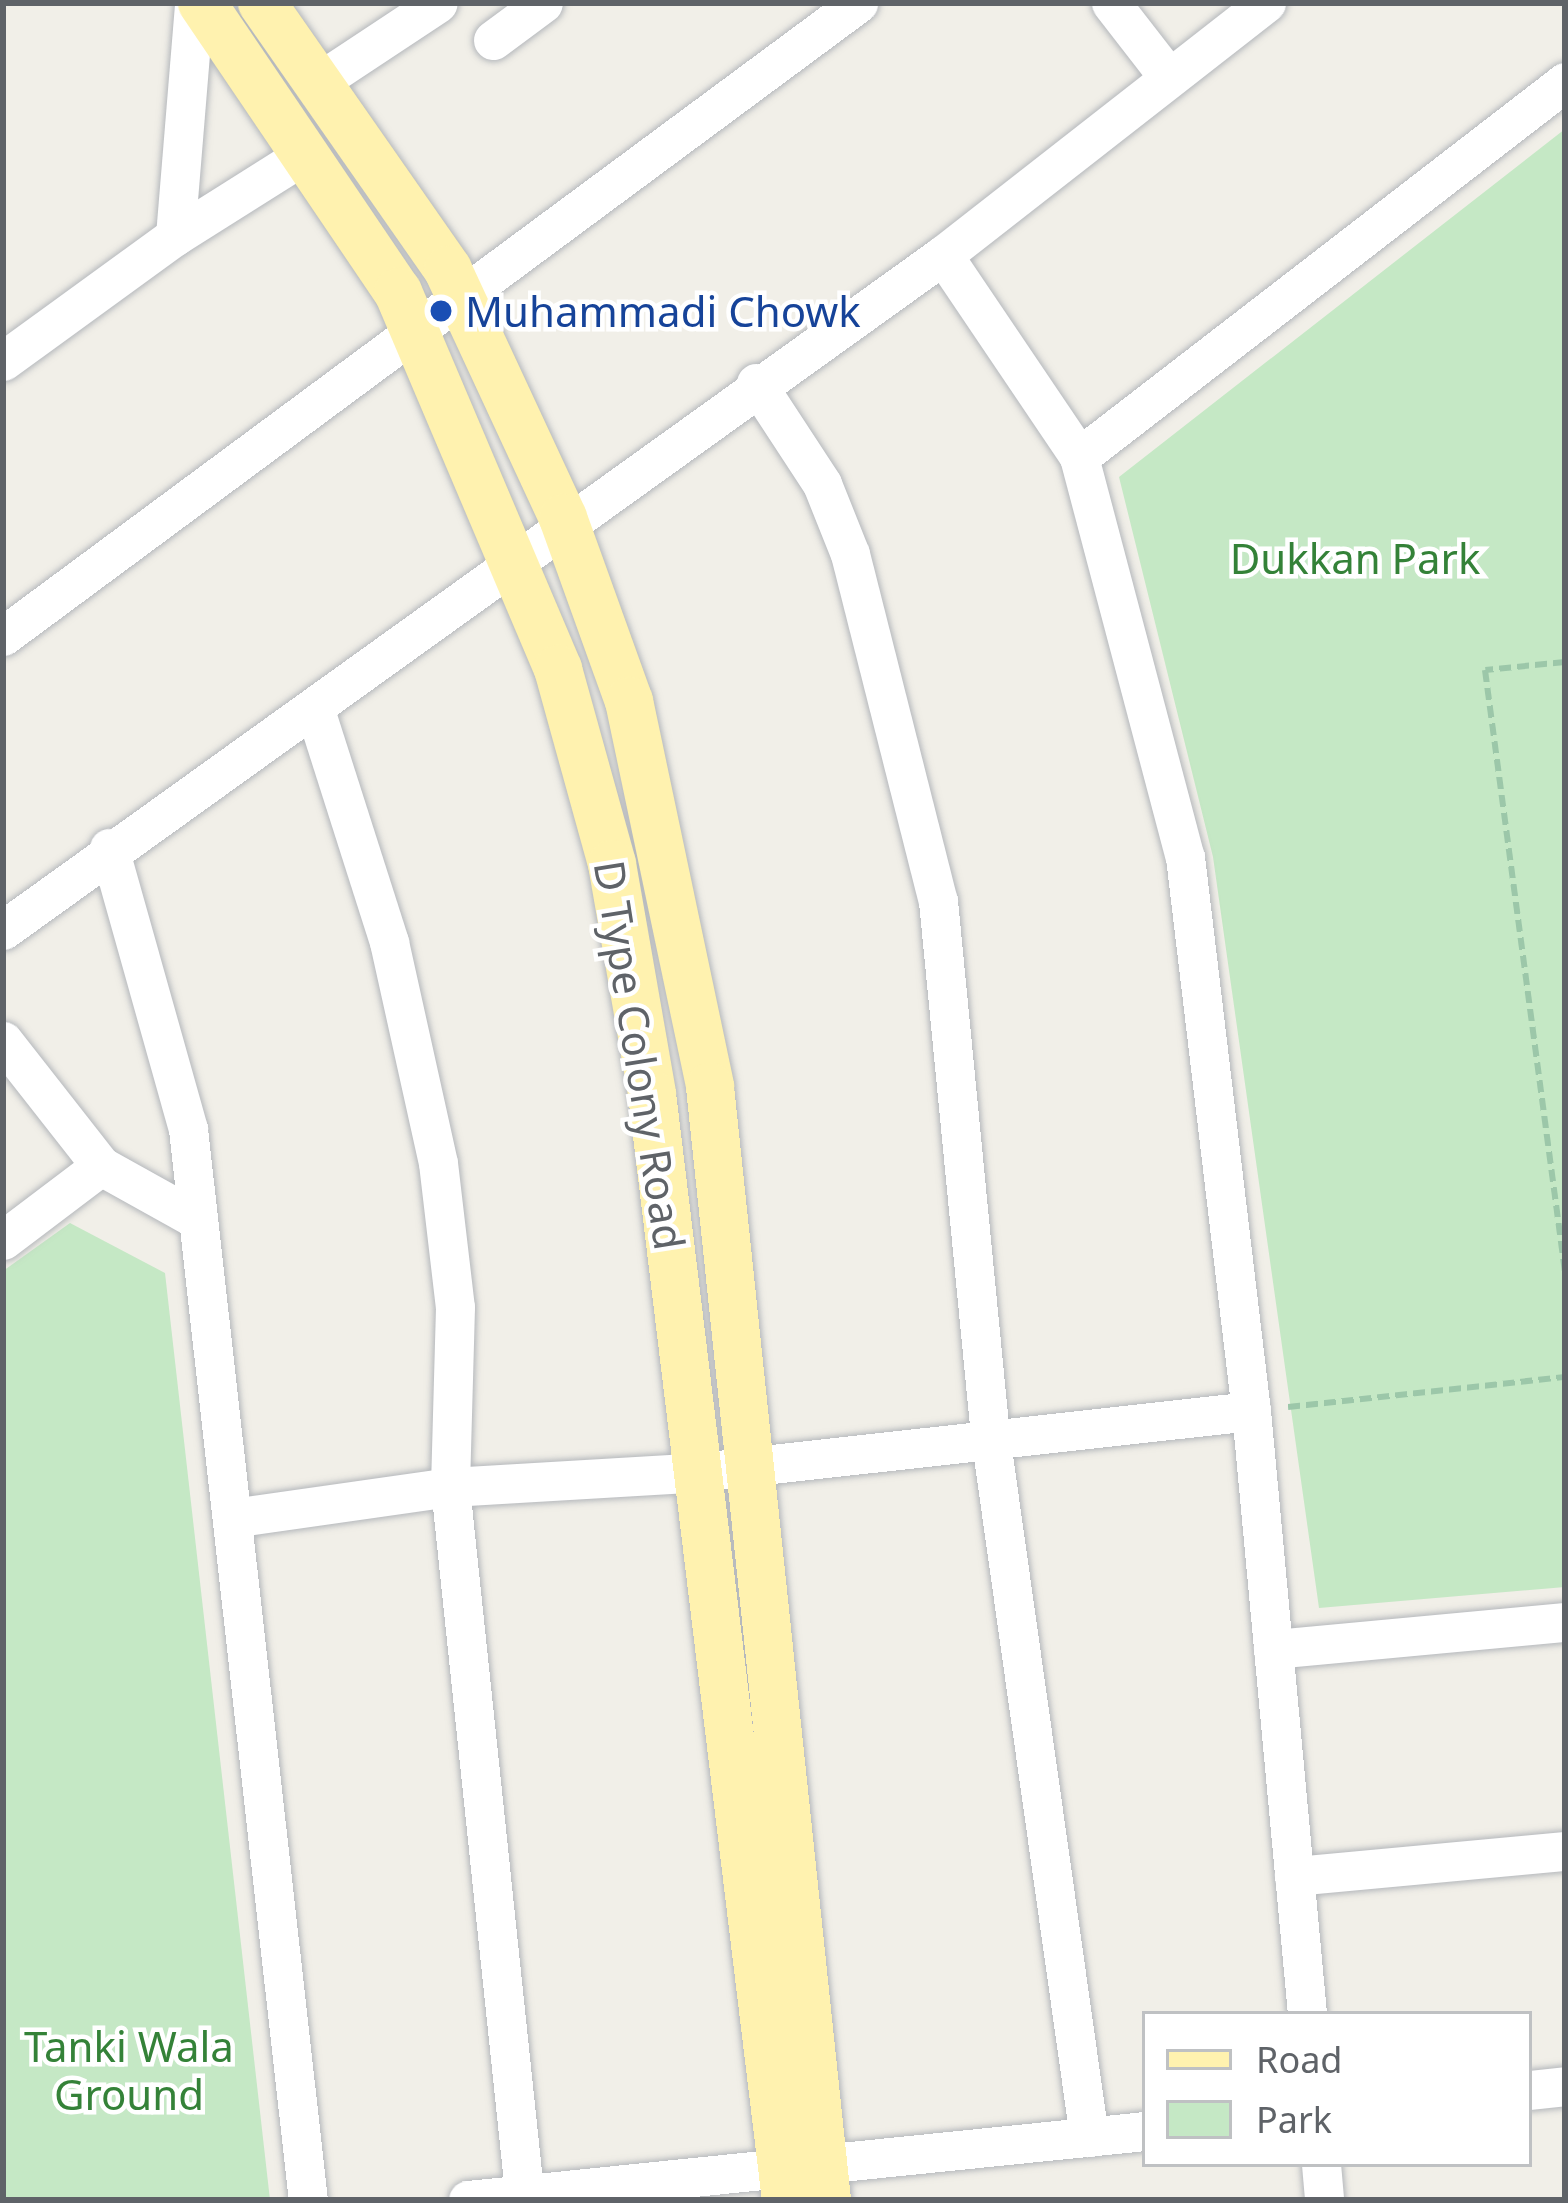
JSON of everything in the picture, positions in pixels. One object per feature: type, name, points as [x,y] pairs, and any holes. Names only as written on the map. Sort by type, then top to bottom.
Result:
[{"type":"main road","name":"D Type Colony Road","points":[[198,3],[304,154],[416,329],[510,567],[558,669],[612,864],[652,1094],[700,1472],[805,2184]]},
{"type":"main road","name":"D Type Colony Road","points":[[262,3],[320,82],[460,296],[564,524],[629,701],[710,1087],[748,1468],[805,2184]]},
{"type":"street","points":[[175,236],[198,3]]},
{"type":"street","points":[[320,82],[438,3]]},
{"type":"street","points":[[494,40],[543,3]]},
{"type":"street","points":[[3,636],[858,3]]},
{"type":"street","points":[[1111,3],[1166,74]]},
{"type":"street","points":[[3,930],[110,848],[315,710],[756,383],[943,255],[1166,74],[1266,3]]},
{"type":"street","points":[[1079,457],[1565,82]]},
{"type":"street","points":[[3,361],[175,236],[304,154]]},
{"type":"street","points":[[943,255],[1079,457],[1185,856],[1251,1411],[1307,2011]]},
{"type":"street","points":[[756,383],[822,484],[850,554],[938,902],[989,1435],[1089,2137]]},
{"type":"street","points":[[315,710],[389,942],[438,1163],[454,1306],[450,1487],[524,2197]]},
{"type":"street","points":[[110,848],[188,1129],[308,2200]]},
{"type":"street","points":[[3,1041],[101,1166],[198,1220]]},
{"type":"street","points":[[3,1240],[101,1166]]},
{"type":"street","points":[[232,1518],[450,1487],[748,1468],[989,1435],[1251,1411]]},
{"type":"street","points":[[1273,1649],[1565,1622]]},
{"type":"street","points":[[1294,1876],[1565,1851]]},
{"type":"street","points":[[1532,2090],[1565,2086]]},
{"type":"street","points":[[468,2200],[805,2184],[1142,2131]]},
{"type":"street","points":[[1321,2167],[1324,2200]]},
{"type":"path","points":[[1565,662],[1485,670],[1565,1271]]},
{"type":"path","points":[[1251,1411],[1565,1377]]},
{"type":"green space","name":"Dukkan Park","points":[[1565,129],[1565,1587],[1319,1608],[1213,857],[1119,477]]},
{"type":"green space","name":"Tanki Wala Ground","points":[[70,1223],[165,1273],[270,2200],[3,2200],[3,1271]]},
{"type":"place","name":"Muhammadi Chowk","points":[[441,311]]}]
